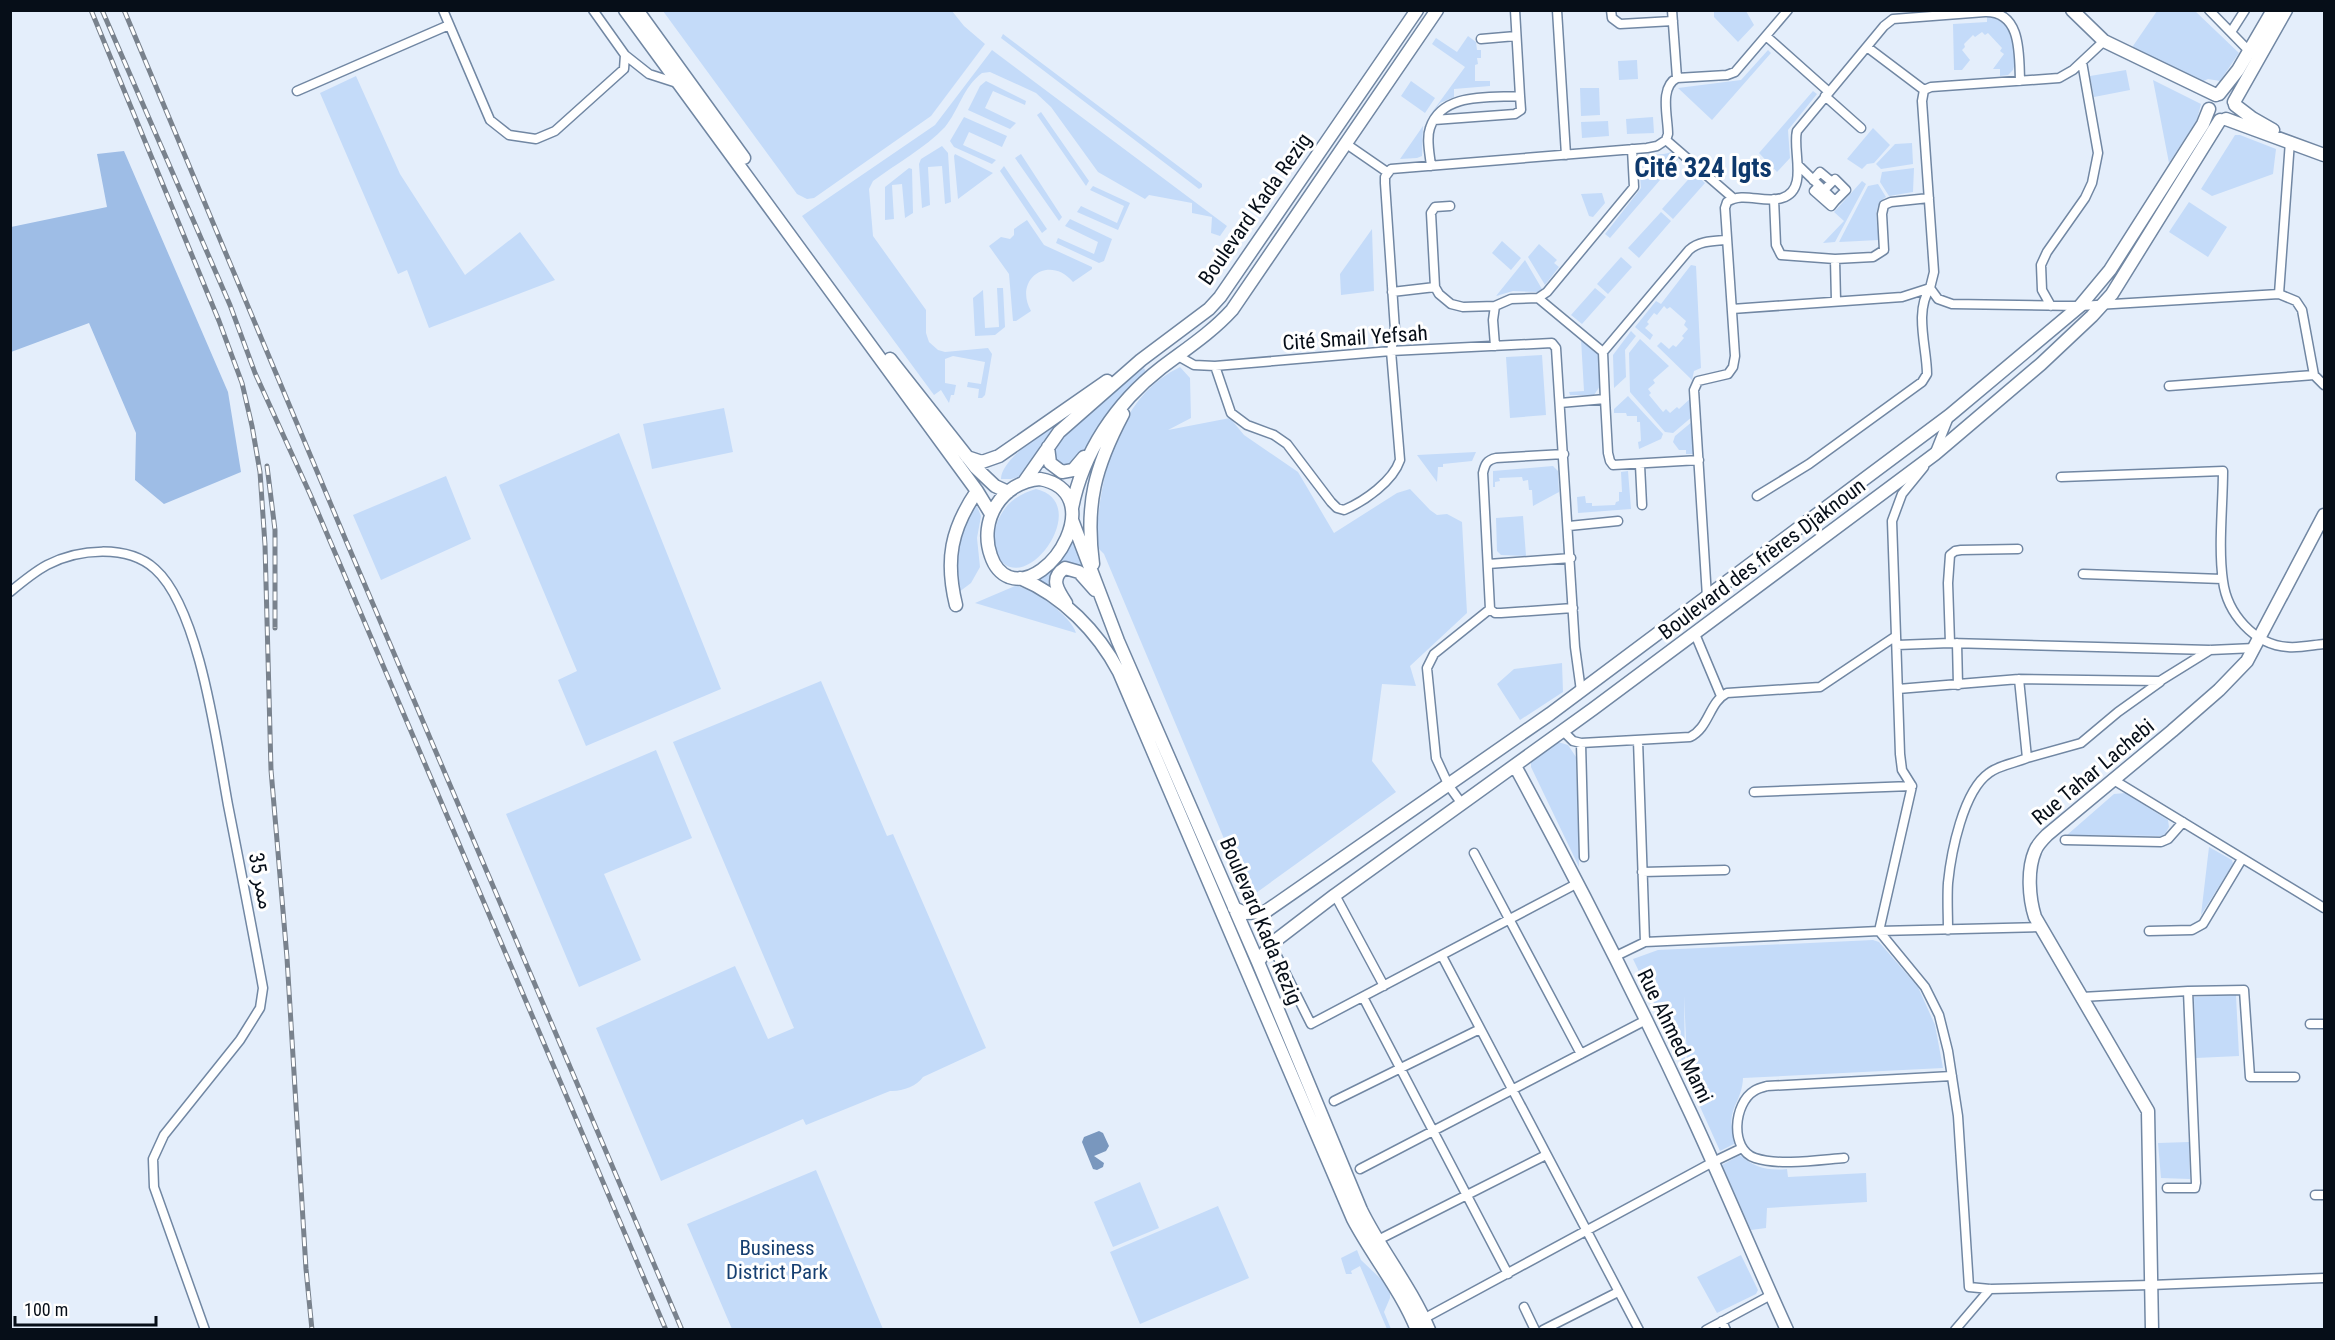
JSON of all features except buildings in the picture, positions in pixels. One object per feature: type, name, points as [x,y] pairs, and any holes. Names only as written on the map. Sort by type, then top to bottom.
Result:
[{"type":"main road","points":[[625,10],[880,353],[985,478],[1008,492]]},
{"type":"main road","points":[[637,10],[991,514]]},
{"type":"main road","name":"Boulevard Kada Rezig","points":[[1024,482],[1059,432],[1141,360],[1209,309],[1229,284],[1417,10]]},
{"type":"main road","name":"Boulevard Kada Rezig","points":[[1132,395],[1218,326],[1232,310],[1437,10]]},
{"type":"main road","points":[[2072,10],[2103,40],[2192,83],[2213,101]]},
{"type":"main road","name":"Boulevard des frères Djaknoun","points":[[1234,908],[1245,913],[1265,912],[1449,786],[1550,714],[1950,415],[2080,306],[2110,270],[2203,124],[2213,101],[2233,78],[2250,52],[2273,10]]},
{"type":"main road","points":[[2223,120],[2234,112],[2234,103],[2286,10]]},
{"type":"main road","points":[[2213,101],[2226,95],[2257,122],[2282,134],[2289,141]]},
{"type":"main road","points":[[2213,101],[2213,116],[2325,155]]},
{"type":"main road","name":"Boulevard des frères Djaknoun","points":[[1258,962],[1271,944],[1335,895],[1695,634],[1935,454],[2041,364],[2103,304],[2223,120]]},
{"type":"main road","points":[[967,457],[982,462],[999,456],[1141,360]]},
{"type":"main road","points":[[1048,446],[1050,463],[1057,470],[1068,472],[1078,465],[1116,412],[1132,395]]},
{"type":"main road","points":[[1095,577],[1090,536],[1094,484],[1102,455],[1132,395]]},
{"type":"main road","points":[[1020,578],[1040,570],[1053,561],[1068,537],[1079,482],[1095,443]]},
{"type":"main road","name":"Boulevard Kada Rezig","points":[[1417,1329],[1400,1294],[1369,1250],[1353,1219],[1119,672],[1102,644],[1070,609],[1040,588],[1020,578],[1009,577],[994,564],[987,537],[991,514],[1008,492],[1024,482],[1040,479],[1058,485],[1066,492],[1100,595],[1258,962],[1361,1210],[1377,1240],[1412,1294],[1427,1324]]},
{"type":"main road","points":[[956,604],[951,583],[950,554],[959,520],[977,491]]},
{"type":"main road","name":"Rue Tahar Lachebi","points":[[2152,1329],[2148,1111],[2082,997],[2034,927],[2031,872],[2035,849],[2112,779],[2219,690],[2247,661],[2325,515]]},
{"type":"main road","points":[[1070,609],[1056,588],[1055,580],[1059,572],[1065,568],[1079,572],[1100,595]]},
{"type":"main road","points":[[1550,714],[1563,731]]},
{"type":"main road","name":"Rue Ahmed Mami","points":[[1515,766],[1578,883],[1646,1020],[1713,1162],[1787,1329]]},
{"type":"street","points":[[443,10],[490,120],[509,135],[524,139],[536,139],[555,131],[624,69],[625,55]]},
{"type":"street","points":[[593,10],[625,55],[649,74],[694,90]]},
{"type":"street","points":[[1434,120],[1518,114],[1521,110],[1515,10]]},
{"type":"street","points":[[1557,10],[1566,155]]},
{"type":"street","points":[[1611,10],[1614,21],[1620,24],[1673,21]]},
{"type":"street","points":[[1672,10],[1677,78]]},
{"type":"street","points":[[1215,366],[1231,413],[1247,425],[1274,435],[1287,444],[1337,508],[1344,510],[1373,492],[1396,471],[1400,460],[1391,351],[1395,330],[1385,183],[1387,172],[1391,169],[1657,146],[1665,140],[1668,134],[1666,89],[1668,84],[1677,78],[1727,75],[1736,72],[1788,10]]},
{"type":"street","points":[[2209,10],[2250,52]]},
{"type":"street","points":[[2230,32],[2245,10]]},
{"type":"street","points":[[1707,597],[1694,390],[1698,381],[1728,374],[1733,366],[1732,309],[1726,240],[1725,208],[1727,202],[1733,198],[1784,198],[1793,189],[1797,182],[1798,165],[1795,145],[1797,130],[1886,23],[1893,19],[1994,12],[2009,22],[2016,34],[2020,81]]},
{"type":"street","points":[[297,91],[449,25]]},
{"type":"street","points":[[1481,39],[1516,36]]},
{"type":"street","points":[[1766,36],[1861,128]]},
{"type":"street","points":[[1757,496],[1809,464],[1922,382],[1927,374],[1922,308],[1934,272],[1922,95],[1924,90],[1931,87],[2059,78],[2073,70],[2103,40]]},
{"type":"street","points":[[1867,47],[1924,90]]},
{"type":"street","points":[[2051,306],[2042,290],[2041,264],[2085,198],[2092,183],[2098,153],[2082,62]]},
{"type":"street","points":[[1431,166],[1429,134],[1434,120],[1446,106],[1456,100],[1520,96]]},
{"type":"street","points":[[1665,140],[1733,198]]},
{"type":"street","points":[[2278,294],[2289,141]]},
{"type":"street","points":[[1345,143],[1387,172]]},
{"type":"street","points":[[1450,206],[1435,207],[1431,213],[1435,287],[1446,300],[1457,306],[1495,306],[1511,300],[1538,298],[1547,292],[1634,187],[1632,149]]},
{"type":"street","points":[[1798,165],[1835,201],[1846,190],[1835,179],[1819,185]]},
{"type":"street","points":[[1819,185],[1820,172],[1832,182]]},
{"type":"street","points":[[1774,199],[1776,245],[1781,255],[1835,259],[1873,257],[1881,253],[1884,250],[1882,214],[1884,205],[1891,202],[1929,198]]},
{"type":"street","points":[[1699,460],[1616,466],[1610,461],[1604,352],[1689,250],[1704,242],[1726,240]]},
{"type":"street","points":[[1835,259],[1836,301]]},
{"type":"street","points":[[1392,292],[1435,287]]},
{"type":"street","points":[[1930,288],[1938,299],[1952,304],[2051,306],[2278,294],[2296,301],[2302,310],[2314,375],[2324,384]]},
{"type":"street","points":[[1732,309],[1902,297],[1930,288]]},
{"type":"street","points":[[1538,298],[1604,352]]},
{"type":"street","points":[[1495,306],[1493,320],[1495,346]]},
{"type":"street","name":"Cité Smail Yefsah","points":[[1178,356],[1194,365],[1215,366],[1391,351],[1552,343],[1556,348],[1560,403]]},
{"type":"street","points":[[2169,386],[2314,375]]},
{"type":"street","points":[[1581,691],[1575,654],[1560,403],[1605,399]]},
{"type":"street","points":[[1879,932],[1912,786],[1902,770],[1892,521],[1902,494],[1935,454],[1950,415]]},
{"type":"street","points":[[1564,454],[1496,458],[1490,459],[1484,465],[1488,564],[1491,609],[1495,613],[1573,608]]},
{"type":"street","points":[[1640,465],[1642,505]]},
{"type":"street","points":[[2061,477],[2223,471],[2222,579],[2236,616],[2258,644]]},
{"type":"street","points":[[1569,526],[1618,521]]},
{"type":"street","points":[[1958,685],[1948,583],[1950,555],[1961,550],[2018,549]]},
{"type":"street","name":"ممر 35","points":[[10,592],[48,564],[81,554],[113,551],[138,558],[155,569],[175,596],[200,659],[263,988],[260,1008],[240,1040],[164,1135],[153,1159],[154,1187],[205,1329]]},
{"type":"street","points":[[1488,564],[1570,558]]},
{"type":"street","points":[[2083,574],[2222,579]]},
{"type":"street","points":[[1462,804],[1449,786],[1436,758],[1427,668],[1434,654],[1491,609]]},
{"type":"street","points":[[1695,634],[1721,696]]},
{"type":"street","points":[[1563,731],[1573,741],[1581,743],[1690,737],[1696,734],[1721,696],[1735,691],[1820,687],[1897,641],[2210,650],[2258,644],[2287,647],[2325,644]]},
{"type":"street","points":[[1948,930],[1950,875],[1961,821],[1972,791],[1989,772],[2027,758],[2081,743],[2160,681],[2210,650]]},
{"type":"street","points":[[1898,689],[2019,680],[2160,681]]},
{"type":"street","points":[[2019,680],[2027,758]]},
{"type":"street","points":[[1638,740],[1645,942]]},
{"type":"street","points":[[1581,743],[1584,857]]},
{"type":"street","points":[[2112,779],[2325,908]]},
{"type":"street","points":[[1754,792],[1912,786]]},
{"type":"street","points":[[2065,840],[2161,842],[2168,839],[2182,822]]},
{"type":"street","points":[[1474,853],[1581,1054]]},
{"type":"street","points":[[2149,931],[2192,930],[2203,924],[2242,859]]},
{"type":"street","points":[[1642,872],[1725,870]]},
{"type":"street","points":[[1271,944],[1311,1023],[1578,883]]},
{"type":"street","points":[[1335,895],[1384,986]]},
{"type":"street","points":[[1614,957],[1645,942],[2034,927]]},
{"type":"street","points":[[1879,932],[1925,987],[1939,1015],[1952,1076],[1963,1168],[1969,1287],[1990,1289],[2151,1285],[2325,1278]]},
{"type":"street","points":[[1442,956],[1638,1329]]},
{"type":"street","points":[[2082,997],[2244,990],[2250,1077],[2295,1077]]},
{"type":"street","points":[[2167,1188],[2191,1189],[2195,1188],[2196,1183],[2188,991]]},
{"type":"street","points":[[1363,997],[1508,1274]]},
{"type":"street","points":[[1360,1169],[1646,1020]]},
{"type":"street","points":[[2310,1024],[2325,1024]]},
{"type":"street","points":[[1334,1101],[1480,1029]]},
{"type":"street","points":[[1844,1158],[1767,1160],[1754,1158],[1742,1148],[1738,1137],[1737,1119],[1743,1104],[1753,1091],[1767,1086],[1952,1076]]},
{"type":"street","points":[[1427,1324],[1508,1274],[1742,1148]]},
{"type":"street","points":[[1377,1240],[1546,1155]]},
{"type":"street","points":[[2314,1195],[2325,1195]]},
{"type":"street","points":[[1955,1329],[1990,1289]]},
{"type":"street","points":[[1543,1329],[1618,1292]]},
{"type":"street","points":[[1706,1329],[1724,1325],[1771,1295]]},
{"type":"street","points":[[1524,1307],[1532,1328]]},
{"type":"green space","points":[[663,11],[952,11],[964,26],[985,44],[931,116],[814,198],[807,199],[797,194]]},
{"type":"green space","points":[[1714,11],[1746,11],[1754,25],[1738,42],[1714,17]]},
{"type":"green space","points":[[2157,11],[2195,11],[2239,53],[2220,81],[2208,79],[2199,83],[2135,53],[2133,46]]},
{"type":"green space","points":[[1987,16],[2003,23],[2012,37],[2015,53],[2013,70],[2008,75],[2000,76],[2000,69],[1993,69],[2004,54],[2000,51],[2002,48],[1988,33],[1985,35],[1982,32],[1975,37],[1973,35],[1964,44],[1965,47],[1962,50],[1970,60],[1962,70],[1954,70],[1953,24],[1987,22]]},
{"type":"green space","points":[[1003,34],[1202,184],[1202,187],[1199,189],[1001,38]]},
{"type":"green space","points":[[1468,36],[1476,42],[1477,50],[1481,50],[1481,58],[1477,58],[1478,64],[1475,65],[1475,81],[1490,81],[1490,86],[1454,89],[1454,97],[1440,103],[1431,116],[1430,115],[1465,67],[1432,44],[1436,38],[1457,52]]},
{"type":"green space","points":[[992,50],[1227,226],[1220,236],[1211,233],[1212,217],[1192,213],[1192,203],[1149,195],[1145,199],[1098,172],[1051,107],[1036,93],[990,72],[982,73],[970,85],[945,127],[919,149],[873,181],[869,189],[873,236],[926,310],[926,333],[929,342],[938,350],[945,352],[988,348],[992,354],[985,395],[982,398],[978,398],[979,389],[967,387],[968,382],[981,384],[985,362],[953,356],[945,359],[945,383],[956,385],[949,403],[941,390],[934,395],[802,216],[935,125]]},
{"type":"green space","points":[[1768,50],[1771,53],[1712,120],[1678,88],[1741,80]]},
{"type":"green space","points":[[1637,60],[1638,79],[1619,80],[1618,61]]},
{"type":"green space","points":[[2126,70],[2130,90],[2094,97],[2090,76]]},
{"type":"green space","points":[[356,76],[400,174],[465,275],[520,232],[555,280],[429,328],[407,270],[398,274],[320,93]]},
{"type":"green space","points":[[2153,80],[2201,104],[2197,120],[2169,163]]},
{"type":"green space","points":[[986,81],[1026,101],[1025,105],[993,91],[985,108],[1016,123],[1010,129],[968,110],[980,86]]},
{"type":"green space","points":[[1411,81],[1435,98],[1425,113],[1401,96]]},
{"type":"green space","points":[[1580,88],[1599,88],[1600,115],[1581,116]]},
{"type":"green space","points":[[1813,91],[1817,94],[1788,130],[1790,158],[1777,172],[1759,153]]},
{"type":"green space","points":[[1041,112],[1089,181],[1086,186],[1037,115]]},
{"type":"green space","points":[[964,117],[1007,136],[1002,147],[969,132],[963,145],[996,160],[992,164],[954,147],[950,141]]},
{"type":"green space","points":[[1653,117],[1654,133],[1627,134],[1626,119]]},
{"type":"green space","points":[[1608,121],[1609,136],[1582,138],[1581,122]]},
{"type":"green space","points":[[1423,126],[1422,156],[1400,159]]},
{"type":"green space","points":[[1873,128],[1890,145],[1874,163],[1867,164],[1862,169],[1847,159]]},
{"type":"green space","points":[[2235,135],[2276,149],[2273,174],[2212,196],[2201,189]]},
{"type":"green space","points":[[1912,143],[1913,164],[1881,169],[1876,164],[1895,144]]},
{"type":"green space","points":[[942,146],[948,153],[951,202],[945,204],[942,166],[928,167],[930,205],[922,208],[919,164],[921,159]]},
{"type":"green space","points":[[1671,152],[1679,158],[1610,238],[1605,234],[1641,188],[1639,164],[1641,158]]},
{"type":"green space","points":[[955,154],[993,173],[958,199],[954,156]]},
{"type":"green space","points":[[1021,154],[1062,217],[1059,221],[1015,158]]},
{"type":"green space","points":[[1004,166],[1047,229],[1042,233],[1000,171]]},
{"type":"green space","points":[[909,168],[912,169],[913,213],[905,218],[902,184],[892,185],[894,219],[885,220],[885,187]]},
{"type":"green space","points":[[1914,168],[1913,192],[1889,196],[1880,182],[1882,172]]},
{"type":"green space","points":[[1694,173],[1705,183],[1673,219],[1662,209]]},
{"type":"green space","points":[[1862,181],[1866,184],[1835,242],[1823,243],[1844,221],[1834,212]]},
{"type":"green space","points":[[1878,184],[1886,197],[1878,205],[1877,211],[1879,240],[1839,242],[1868,186]]},
{"type":"green space","points":[[1093,186],[1130,203],[1118,230],[1077,212],[1081,206],[1117,223],[1124,206],[1090,190]]},
{"type":"green space","points":[[1602,193],[1605,203],[1593,217],[1589,216],[1581,194]]},
{"type":"green space","points":[[2189,202],[2227,227],[2208,257],[2169,232]]},
{"type":"green space","points":[[1661,212],[1671,221],[1639,258],[1628,248]]},
{"type":"green space","points":[[1070,219],[1112,239],[1104,261],[1099,263],[1056,243],[1058,238],[1094,254],[1098,242],[1065,226]]},
{"type":"green space","points":[[1027,220],[1044,245],[1092,269],[1073,282],[1064,274],[1054,270],[1044,270],[1036,274],[1030,280],[1027,289],[1031,311],[1013,321],[1009,274],[989,246],[1001,237],[1010,239],[1014,235],[1014,229]]},
{"type":"green space","points":[[1372,229],[1374,291],[1341,295],[1340,274]]},
{"type":"green space","points":[[1502,241],[1521,258],[1511,270],[1492,253]]},
{"type":"green space","points":[[1539,244],[1557,260],[1554,263],[1559,267],[1545,285],[1528,257]]},
{"type":"green space","points":[[1621,257],[1632,267],[1608,294],[1597,284]]},
{"type":"green space","points":[[1525,260],[1542,289],[1538,292],[1513,291],[1496,296]]},
{"type":"green space","points":[[1691,265],[1696,266],[1701,368],[1694,371],[1692,380],[1657,346],[1661,342],[1669,349],[1673,345],[1676,347],[1688,329],[1684,325],[1686,321],[1670,307],[1667,309],[1664,306],[1647,322],[1649,324],[1645,328],[1653,335],[1650,340],[1635,327],[1656,301],[1661,304]]},
{"type":"green space","points":[[997,288],[1003,288],[1005,327],[995,335],[975,336],[973,298],[983,290],[985,328],[999,327]]},
{"type":"green space","points":[[1595,288],[1606,297],[1582,324],[1571,315]]},
{"type":"green space","points":[[1631,331],[1636,336],[1625,350],[1626,377],[1614,388],[1613,355]]},
{"type":"green space","points":[[1581,339],[1599,354],[1600,386],[1594,395],[1570,395],[1569,392],[1584,391]]},
{"type":"green space","points":[[1640,339],[1669,366],[1653,380],[1655,383],[1648,389],[1651,393],[1649,395],[1663,412],[1666,409],[1670,413],[1677,407],[1679,409],[1692,397],[1693,416],[1673,433],[1665,432],[1630,392],[1629,353]]},
{"type":"green space","points":[[1542,355],[1546,415],[1510,418],[1506,357]]},
{"type":"green space","points":[[1180,367],[1190,378],[1191,418],[1168,430],[1230,418],[1244,435],[1298,472],[1334,533],[1397,493],[1410,489],[1437,515],[1447,514],[1462,522],[1467,613],[1410,666],[1416,686],[1382,684],[1372,761],[1396,792],[1249,898],[1104,554],[1096,546],[1101,495],[1107,469],[1126,420],[1140,399],[1158,381]]},
{"type":"green space","points":[[1144,368],[1146,372],[1111,409],[1077,462],[1067,467],[1056,464],[1052,448],[1069,429]]},
{"type":"green space","points":[[1628,396],[1663,434],[1661,439],[1639,449],[1640,422],[1637,422],[1637,416],[1614,413],[1614,409]]},
{"type":"green space","points":[[1084,405],[1023,476],[1001,479],[1004,469],[1022,448]]},
{"type":"green space","points":[[724,408],[733,452],[652,469],[643,424]]},
{"type":"green space","points":[[1693,421],[1695,454],[1686,454],[1686,450],[1679,450],[1673,442],[1675,436]]},
{"type":"green space","points":[[619,433],[721,689],[586,746],[558,680],[577,671],[499,485]]},
{"type":"green space","points":[[1476,452],[1472,461],[1443,464],[1443,467],[1438,467],[1437,482],[1417,455]]},
{"type":"green space","points":[[1553,466],[1558,471],[1559,492],[1533,506],[1532,490],[1529,490],[1528,480],[1523,481],[1522,477],[1499,478],[1500,481],[1495,482],[1495,487],[1493,487],[1493,471]]},
{"type":"green space","points":[[1628,471],[1631,509],[1578,513],[1577,497],[1585,496],[1586,503],[1592,503],[1592,506],[1615,505],[1619,501],[1619,492],[1622,492],[1621,472]]},
{"type":"green space","points":[[446,476],[471,539],[381,580],[353,515]]},
{"type":"green space","points":[[1036,489],[1052,497],[1058,510],[1058,525],[1051,541],[1041,554],[1029,564],[1015,568],[1003,563],[998,556],[994,540],[997,522],[1012,501]]},
{"type":"green space","points":[[976,504],[981,516],[977,538],[980,567],[971,583],[959,592],[954,583],[959,529]]},
{"type":"green space","points":[[1523,516],[1526,556],[1501,555],[1497,551],[1496,518]]},
{"type":"green space","points":[[1072,532],[1091,581],[1061,564],[1050,575],[1050,589],[1033,577]]},
{"type":"green space","points":[[1015,586],[1041,597],[1067,619],[1076,633],[975,603]]},
{"type":"green space","points":[[1562,663],[1563,692],[1520,720],[1497,684],[1514,669]]},
{"type":"green space","points":[[821,681],[887,836],[893,834],[986,1048],[923,1077],[908,1088],[890,1091],[806,1125],[803,1119],[661,1181],[596,1028],[735,966],[768,1039],[794,1028],[673,742]]},
{"type":"green space","points":[[1558,742],[1568,745],[1576,757],[1579,867],[1531,767],[1531,761]]},
{"type":"green space","points":[[656,750],[692,838],[604,874],[641,960],[579,987],[506,814]]},
{"type":"green space","points":[[2125,793],[2168,820],[2169,827],[2164,836],[2067,835],[2114,794]]},
{"type":"green space","points":[[2209,847],[2232,860],[2233,864],[2201,915]]},
{"type":"green space","points":[[1873,940],[1879,942],[1918,987],[1935,1025],[1943,1068],[1743,1078],[1731,1122],[1736,1143],[1720,1151],[1688,1080],[1684,996],[1685,1067],[1633,959],[1658,950]]},
{"type":"green space","points":[[2236,995],[2239,1056],[2196,1058],[2194,997]]},
{"type":"green space","points":[[2189,1142],[2190,1179],[2161,1178],[2158,1143]]},
{"type":"green space","points":[[1740,1155],[1762,1168],[1787,1169],[1788,1177],[1866,1173],[1867,1202],[1767,1208],[1766,1228],[1751,1230],[1722,1165]]},
{"type":"green space","name":"Business District Park","points":[[816,1170],[883,1329],[732,1329],[687,1224]]},
{"type":"green space","points":[[1140,1182],[1159,1228],[1113,1247],[1094,1202]]},
{"type":"green space","points":[[1218,1206],[1249,1278],[1140,1324],[1110,1252]]},
{"type":"green space","points":[[1357,1250],[1361,1260],[1382,1280],[1390,1293],[1384,1312],[1391,1329],[1387,1329],[1360,1266],[1351,1271],[1352,1274],[1346,1274],[1341,1258]]},
{"type":"green space","points":[[1741,1255],[1758,1290],[1756,1294],[1717,1313],[1697,1277]]},
{"type":"shaded area","points":[[124,151],[228,392],[241,472],[164,504],[135,480],[136,433],[89,323],[11,352],[11,227],[107,207],[97,154]]},
{"type":"shaded area","points":[[1099,1131],[1103,1133],[1109,1146],[1106,1151],[1094,1156],[1104,1163],[1103,1167],[1097,1170],[1093,1169],[1082,1142],[1084,1137]]},
{"type":"railway","points":[[91,10],[219,321],[242,383],[260,472],[265,545],[271,770],[287,958],[306,1269],[312,1330]]},
{"type":"railway","points":[[102,10],[230,305],[255,373],[310,494],[666,1330]]},
{"type":"railway","points":[[124,10],[347,543],[682,1330]]},
{"type":"railway","points":[[267,466],[275,530],[275,628]]},
{"type":"district","name":"Cité 324 lgts","points":[[1703,168]]}]
